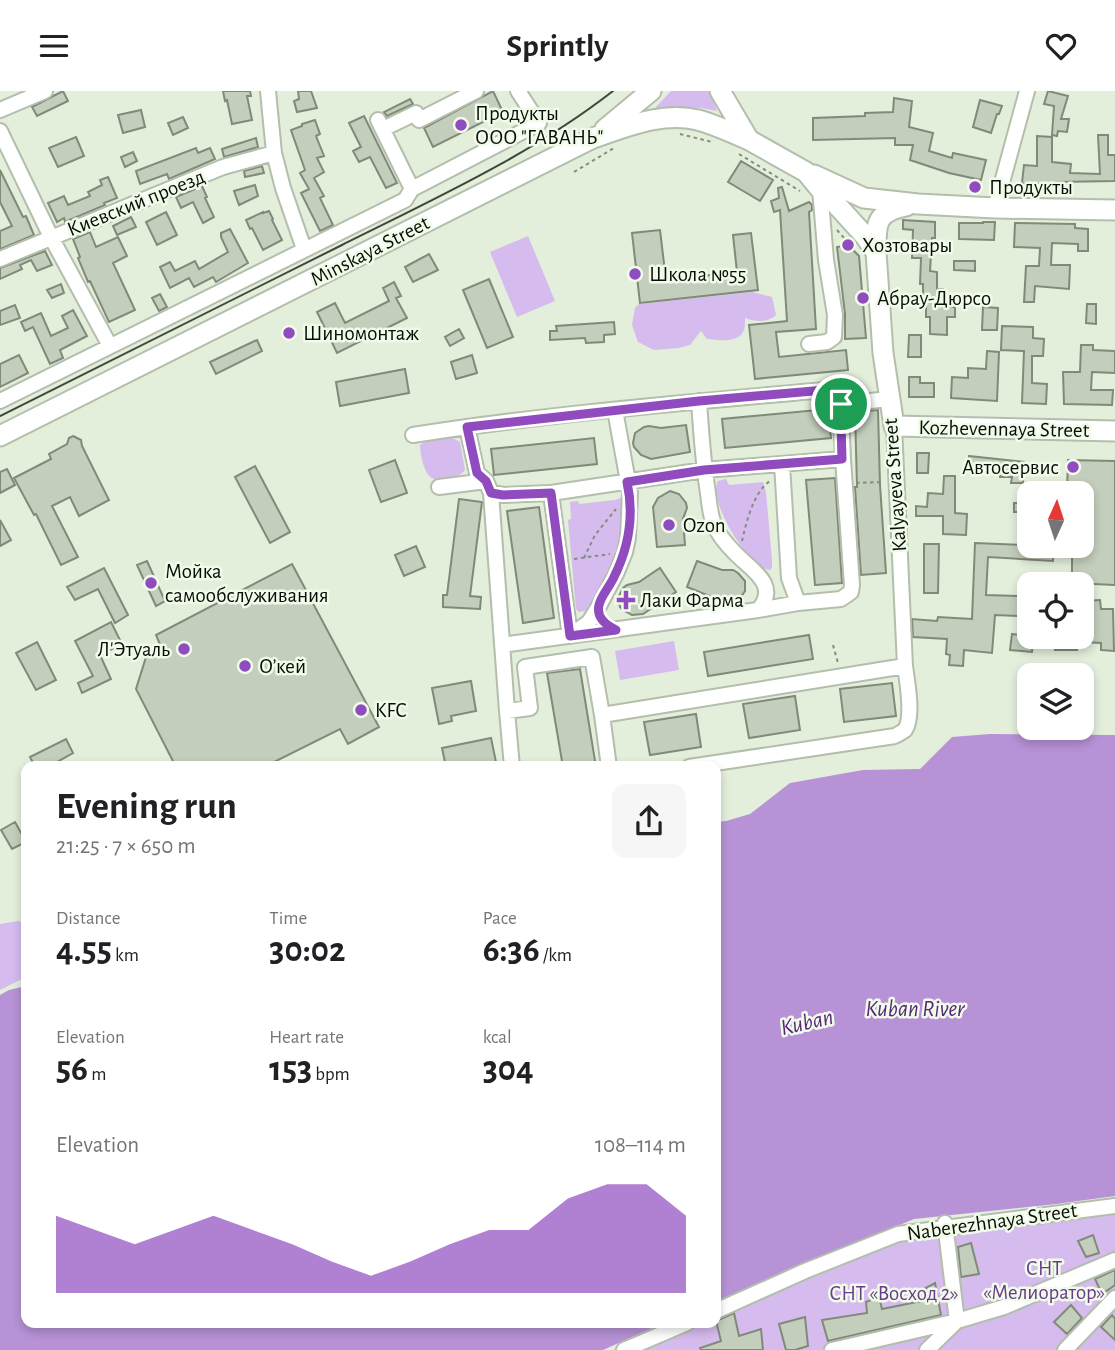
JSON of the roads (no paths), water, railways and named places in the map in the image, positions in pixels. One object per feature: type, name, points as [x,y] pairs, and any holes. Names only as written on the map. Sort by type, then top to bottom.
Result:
[{"type":"main road","points":[[593,138],[651,91]]},
{"type":"main road","points":[[720,91],[749,139],[806,172],[864,198],[995,208],[1115,210]]},
{"type":"main road","name":"Minskaya Street","points":[[0,436],[593,138],[647,121],[674,117],[698,120],[749,139]]},
{"type":"main road","points":[[806,172],[811,191],[835,202],[876,252]]},
{"type":"main road","name":"Kalyayeva Street","points":[[894,426],[883,353],[876,228],[880,218],[894,209],[918,204]]},
{"type":"main road","name":"Kozhevennaya Street","points":[[894,426],[1115,431]]},
{"type":"street","points":[[0,110],[45,91]]},
{"type":"street","points":[[268,91],[274,153],[304,250]]},
{"type":"street","points":[[412,189],[380,125],[415,113],[419,120],[476,91]]},
{"type":"street","name":"Minskaya Street","points":[[0,401],[405,200],[412,189],[539,123],[519,91]]},
{"type":"street","points":[[995,208],[1027,91]]},
{"type":"street","points":[[0,131],[51,237],[110,347]]},
{"type":"street","name":"Киевский проезд","points":[[0,258],[223,167],[274,153]]},
{"type":"street","points":[[809,344],[827,342],[834,337],[835,315],[822,212],[811,191]]},
{"type":"street","points":[[413,435],[699,401],[840,390],[842,459],[852,585],[850,592],[841,599],[502,645]]},
{"type":"street","points":[[841,404],[889,399]]},
{"type":"street","points":[[699,401],[704,470],[714,524],[728,546],[762,578],[765,587],[764,603],[758,610]]},
{"type":"street","points":[[570,636],[589,622],[625,552],[630,520],[628,487],[615,410]]},
{"type":"street","name":"Kalyayeva Street","points":[[721,762],[895,736],[905,730],[909,719],[894,426]]},
{"type":"street","points":[[467,427],[477,473],[488,487],[503,495],[628,487],[704,470],[782,470],[842,459]]},
{"type":"street","points":[[782,470],[789,578],[798,603]]},
{"type":"street","points":[[439,487],[488,487]]},
{"type":"street","points":[[488,487],[511,761]]},
{"type":"street","points":[[551,493],[570,636]]},
{"type":"street","points":[[599,606],[599,616],[616,630]]},
{"type":"street","points":[[507,711],[530,708],[525,667],[592,657],[603,715],[607,761]]},
{"type":"street","points":[[603,715],[905,666]]},
{"type":"street","name":"Naberezhnaya Street","points":[[721,1309],[898,1234],[945,1225],[1115,1206]]},
{"type":"street","points":[[945,1225],[957,1321]]},
{"type":"street","points":[[832,1350],[957,1321],[1004,1307],[1115,1259]]},
{"type":"street","points":[[1065,1350],[1114,1302]]},
{"type":"street","points":[[927,1350],[957,1321]]},
{"type":"street","points":[[624,1350],[675,1328]]},
{"type":"water","name":"Kuban River","points":[[1017,734],[1017,740],[1094,740],[1094,735],[1115,735],[1115,1196],[914,1219],[721,1299],[721,822],[750,814],[790,783],[863,770],[920,769],[952,737]]},
{"type":"water","points":[[21,987],[21,1328],[652,1328],[603,1350],[0,1350],[0,995]]},
{"type":"tram line","points":[[0,416],[481,175],[549,136],[613,91]]},
{"type":"place","name":"Продукты ООО \"ГАВАНЬ\"","points":[[461,125]]},
{"type":"place","name":"Продукты","points":[[975,187]]},
{"type":"place","name":"Хозтовары","points":[[848,245]]},
{"type":"place","name":"Школа №55","points":[[635,274]]},
{"type":"place","name":"Абрау-Дюрсо","points":[[863,298]]},
{"type":"place","name":"Шиномонтаж","points":[[289,333]]},
{"type":"place","name":"Автосервис","points":[[1073,467]]},
{"type":"place","name":"Ozon","points":[[669,525]]},
{"type":"place","name":"Мойка самообслуживания","points":[[151,583]]},
{"type":"place","name":"Лаки Фарма","points":[[626,600]]},
{"type":"place","name":"Л'Этуаль","points":[[184,649]]},
{"type":"place","name":"О’кей","points":[[245,666]]},
{"type":"place","name":"KFC","points":[[361,710]]},
{"type":"water label","name":"Kuban","points":[[807,1023]]},
{"type":"park label","name":"СНТ «Мелиоратор»","points":[[1044,1280]]},
{"type":"park label","name":"СНТ «Восход 2»","points":[[894,1293]]}]
